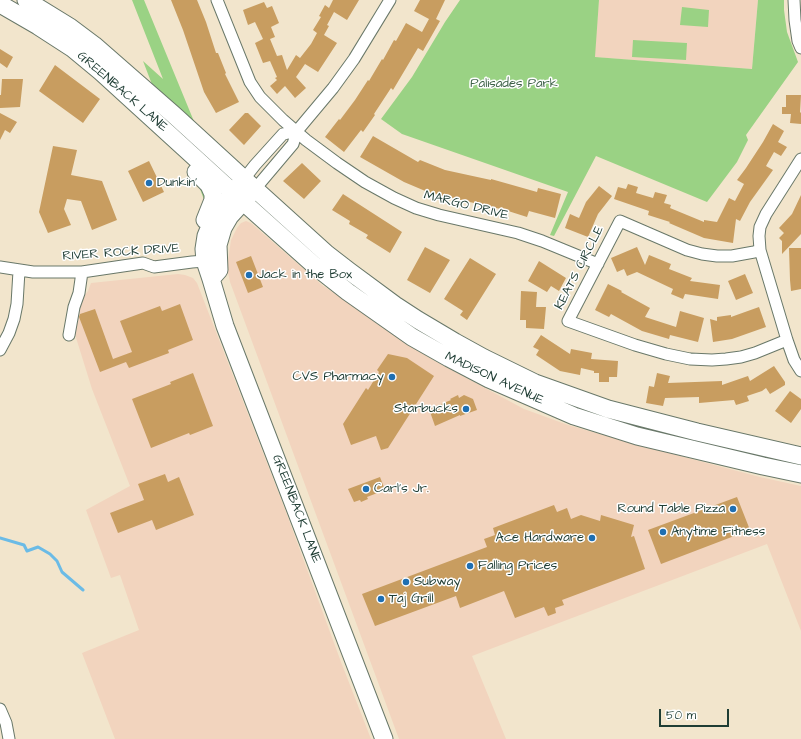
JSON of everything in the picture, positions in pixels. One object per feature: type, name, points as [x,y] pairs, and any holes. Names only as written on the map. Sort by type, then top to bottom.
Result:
[{"type":"main road","name":"GREENBACK LANE","points":[[26,0],[94,45],[174,115],[244,191]]},
{"type":"main road","name":"GREENBACK LANE","points":[[0,4],[72,48],[102,72],[166,130],[244,191]]},
{"type":"main road","points":[[166,130],[175,149],[184,161],[212,189],[213,200],[202,226],[202,241],[209,252]]},
{"type":"main road","name":"GREENBACK LANE","points":[[244,191],[209,252],[219,270],[211,279],[225,326],[384,739]]},
{"type":"main road","name":"MADISON AVENUE","points":[[244,191],[326,254],[418,320],[484,358],[535,383],[608,409],[697,432],[801,456]]},
{"type":"main road","name":"MADISON AVENUE","points":[[244,191],[315,266],[348,292],[412,337],[489,379],[574,416],[637,436],[801,474]]},
{"type":"street","name":"MARGO DRIVE","points":[[218,0],[250,82],[260,97],[306,140],[365,182],[410,205],[439,215],[518,233],[542,241],[598,264]]},
{"type":"street","points":[[244,191],[293,144],[297,132],[354,60],[390,0]]},
{"type":"street","points":[[794,0],[798,20],[798,41],[801,48]]},
{"type":"street","points":[[244,191],[255,165],[283,134],[297,132]]},
{"type":"street","points":[[801,159],[766,214],[760,227],[759,236],[760,250],[794,360],[801,371]]},
{"type":"street","name":"KEATS CIRCLE","points":[[760,250],[732,256],[702,254],[688,250],[620,221],[568,321],[635,345],[690,359],[712,360],[741,357],[788,340]]},
{"type":"street","name":"RIVER ROCK DRIVE","points":[[0,267],[18,271],[82,272],[143,263],[154,267],[192,262],[209,252]]},
{"type":"street","points":[[0,350],[9,333],[14,318],[17,304],[18,271]]},
{"type":"street","points":[[69,335],[74,307],[79,293],[82,272]]},
{"type":"street","points":[[0,709],[6,723],[9,739]]},
{"type":"shaded area","points":[[599,0],[758,0],[752,69],[594,57]]},
{"type":"shaded area","points":[[246,221],[251,223],[322,285],[433,360],[524,409],[568,425],[635,444],[760,477],[801,486],[801,631],[767,544],[472,656],[506,739],[399,739],[230,282],[227,267],[231,240],[237,228],[241,223]]},
{"type":"shaded area","points":[[178,274],[193,278],[197,283],[286,512],[371,739],[115,739],[82,653],[139,630],[120,575],[111,578],[86,510],[130,486],[92,389],[73,328],[77,306],[88,291],[91,283]]},
{"type":"green space","points":[[132,0],[144,0],[235,221],[215,229],[176,125],[163,113],[143,61],[163,79]]},
{"type":"green space","name":"Palisades Park","points":[[460,0],[599,0],[595,57],[752,69],[758,0],[784,0],[787,32],[798,62],[746,135],[748,140],[737,162],[707,202],[596,156],[554,236],[550,235],[568,192],[402,134],[381,119],[412,77]]},
{"type":"green space","points":[[682,7],[709,10],[708,27],[680,25]]},
{"type":"green space","points":[[633,40],[687,43],[686,60],[632,57]]},
{"type":"building","points":[[171,0],[197,0],[216,53],[218,53],[226,73],[225,74],[239,102],[216,113],[204,92]]},
{"type":"building","points":[[333,0],[359,0],[347,20],[334,12],[327,25],[329,26],[324,35],[337,43],[318,72],[305,64],[296,77],[306,88],[295,98],[285,86],[277,94],[270,86],[277,80],[275,78],[277,77],[270,61],[263,63],[255,43],[263,39],[255,22],[248,25],[243,10],[264,2],[267,8],[272,6],[279,23],[271,27],[275,37],[270,39],[277,56],[282,55],[287,70],[296,55],[300,58],[311,44],[317,33],[313,30],[321,17],[319,16],[325,5],[329,8]]},
{"type":"building","points":[[420,0],[445,0],[436,19],[440,21],[423,51],[418,48],[393,90],[391,88],[363,132],[361,130],[344,152],[325,137],[339,119],[340,120],[368,80],[369,81],[394,40],[396,41],[406,23],[422,32],[429,19],[414,11]]},
{"type":"building","points":[[0,49],[13,57],[7,68],[0,63]]},
{"type":"building","points":[[55,65],[100,99],[83,123],[39,91]]},
{"type":"building","points":[[2,79],[23,79],[20,107],[0,108]]},
{"type":"building","points":[[786,95],[801,95],[801,124],[790,123],[791,114],[782,114],[782,107],[786,107]]},
{"type":"building","points":[[0,113],[17,122],[10,133],[5,130],[0,140]]},
{"type":"building","points":[[245,113],[248,113],[261,126],[244,145],[229,130]]},
{"type":"building","points":[[773,124],[784,131],[778,142],[787,147],[781,156],[774,152],[766,166],[773,170],[750,202],[740,221],[736,219],[733,243],[704,238],[669,223],[670,222],[648,215],[649,211],[614,199],[618,187],[626,189],[628,184],[638,187],[636,193],[653,198],[655,192],[667,195],[664,203],[671,205],[670,208],[704,222],[704,220],[717,222],[729,198],[735,201],[744,184],[737,180],[763,142]]},
{"type":"building","points":[[373,136],[418,162],[420,160],[445,170],[491,179],[537,192],[538,188],[561,194],[555,218],[529,211],[527,217],[505,210],[430,193],[404,182],[360,157]]},
{"type":"building","points":[[53,146],[77,150],[71,175],[102,181],[117,220],[92,230],[81,201],[67,199],[64,209],[71,225],[48,233],[39,212]]},
{"type":"building","points":[[149,161],[164,192],[143,202],[128,171]]},
{"type":"building","points":[[302,163],[321,181],[304,199],[283,181]]},
{"type":"building","points":[[599,186],[612,196],[598,214],[588,237],[565,228],[570,214],[579,218],[586,202]]},
{"type":"building","points":[[343,194],[402,232],[390,253],[366,238],[368,235],[349,224],[350,221],[332,210]]},
{"type":"building","points":[[801,195],[801,234],[782,254],[782,241],[779,238],[784,233],[779,228],[792,214]]},
{"type":"building","points":[[425,247],[450,260],[430,293],[407,280]]},
{"type":"building","points":[[637,247],[645,265],[649,255],[671,264],[669,269],[692,278],[690,281],[720,285],[718,299],[685,294],[683,299],[671,294],[673,289],[637,272],[627,276],[624,269],[617,272],[611,258]]},
{"type":"building","points":[[789,248],[801,248],[801,289],[791,291],[790,280]]},
{"type":"building","points":[[251,256],[263,287],[248,293],[236,262]]},
{"type":"building","points":[[470,258],[496,274],[467,320],[460,315],[463,311],[444,299]]},
{"type":"building","points":[[539,261],[566,278],[559,291],[551,286],[547,292],[528,281]]},
{"type":"building","points":[[745,274],[753,293],[736,300],[728,281]]},
{"type":"building","points":[[608,284],[650,308],[645,317],[676,327],[680,311],[704,318],[698,342],[670,335],[669,339],[642,331],[611,314],[609,317],[595,310]]},
{"type":"building","points":[[521,291],[537,292],[536,307],[546,307],[544,329],[526,328],[526,320],[520,320]]},
{"type":"building","points":[[180,304],[193,340],[168,350],[169,353],[129,368],[126,362],[100,372],[79,317],[80,314],[95,309],[113,359],[132,352],[120,321],[160,306],[162,311]]},
{"type":"building","points":[[759,307],[766,327],[732,339],[713,342],[710,319],[717,321],[717,317],[731,315],[731,317]]},
{"type":"building","points":[[541,335],[570,354],[571,349],[592,353],[591,359],[618,361],[617,377],[609,377],[609,382],[599,382],[599,373],[594,373],[594,371],[581,368],[580,375],[560,371],[536,355],[539,350],[533,347]]},
{"type":"building","points":[[388,354],[407,358],[434,376],[388,448],[381,450],[376,436],[351,445],[343,424],[366,388],[368,390],[379,372],[377,370]]},
{"type":"building","points":[[774,366],[785,382],[785,385],[770,394],[766,388],[762,391],[747,396],[749,401],[736,405],[734,400],[699,403],[699,397],[665,398],[663,406],[646,403],[649,386],[654,387],[657,373],[670,376],[668,383],[722,381],[722,385],[748,376],[750,381]]},
{"type":"building","points":[[193,373],[213,426],[190,435],[189,433],[151,448],[132,399],[171,384],[170,382]]},
{"type":"building","points":[[790,391],[801,399],[801,409],[791,423],[775,411]]},
{"type":"building","points":[[458,395],[459,398],[464,395],[473,399],[477,410],[460,415],[435,426],[429,409],[451,400],[450,399]]},
{"type":"building","points":[[165,474],[168,482],[179,477],[194,515],[156,530],[152,520],[118,533],[110,513],[144,500],[138,484]]},
{"type":"building","points":[[380,477],[385,490],[367,497],[368,499],[361,502],[360,500],[354,502],[348,489]]},
{"type":"building","points":[[737,497],[750,530],[661,564],[648,530]]},
{"type":"building","points":[[554,505],[557,512],[567,508],[571,519],[581,515],[600,521],[601,515],[634,525],[631,537],[634,536],[645,569],[562,600],[564,605],[555,608],[556,613],[548,616],[544,607],[515,618],[504,591],[460,608],[456,596],[375,626],[362,594],[487,547],[484,539],[495,535],[493,528]]},
{"type":"waterway","points":[[0,538],[24,545],[27,551],[38,547],[50,554],[57,561],[62,572],[83,590]]},
{"type":"place","name":"Dunkin'","points":[[149,183]]},
{"type":"place","name":"Jack in the Box","points":[[249,275]]},
{"type":"place","name":"CVS Pharmacy","points":[[392,377]]},
{"type":"place","name":"Starbucks","points":[[466,409]]},
{"type":"place","name":"Carl's Jr.","points":[[366,489]]},
{"type":"place","name":"Round Table Pizza","points":[[733,509]]},
{"type":"place","name":"Anytime Fitness","points":[[663,532]]},
{"type":"place","name":"Ace Hardware","points":[[592,538]]},
{"type":"place","name":"Falling Prices","points":[[470,566]]},
{"type":"place","name":"Subway","points":[[406,582]]},
{"type":"place","name":"Taj Grill","points":[[381,599]]}]
